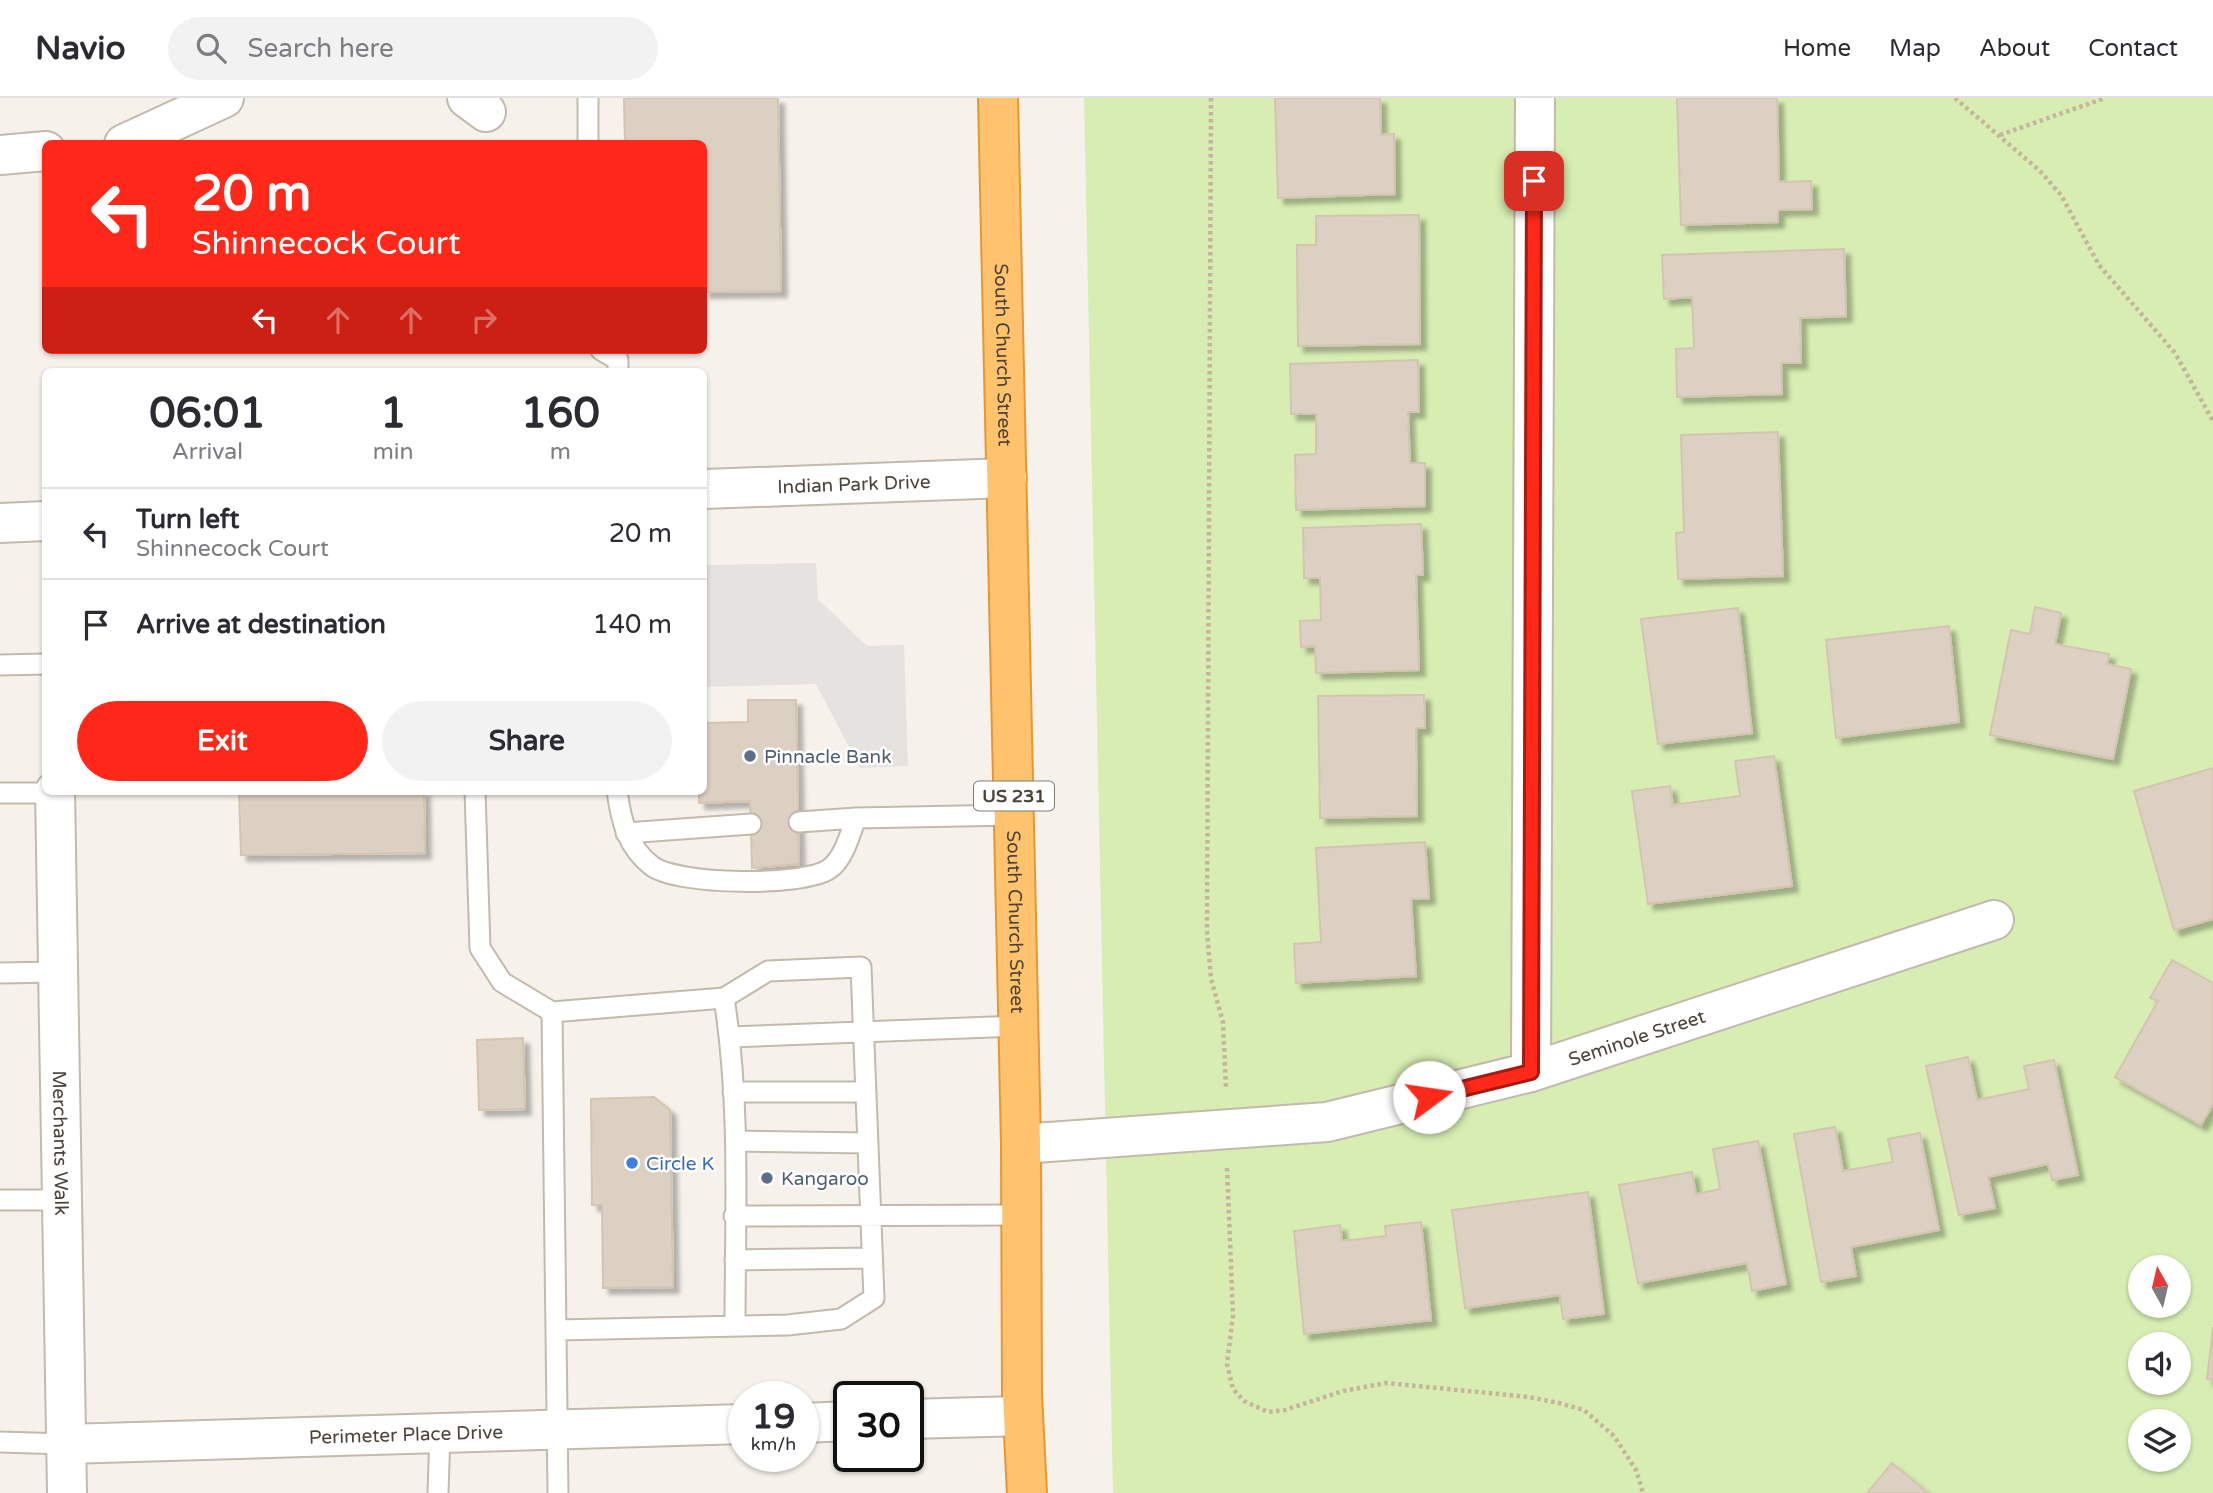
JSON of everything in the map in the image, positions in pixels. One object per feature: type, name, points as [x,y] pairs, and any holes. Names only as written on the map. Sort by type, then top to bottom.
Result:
[{"type":"highway","name":"South Church Street","points":[[998,98],[1019,1026],[1023,1416],[1027,1493]]},
{"type":"street","points":[[133,140],[224,98]]},
{"type":"street","points":[[1531,1072],[1535,98]]},
{"type":"street","points":[[0,155],[42,151]]},
{"type":"street","name":"Indian Park Drive","points":[[707,489],[1007,478]]},
{"type":"street","points":[[0,523],[42,521]]},
{"type":"street","name":"Merchants Walk","points":[[55,795],[67,1493]]},
{"type":"street","name":"Seminole Street","points":[[1021,1144],[1226,1132],[1327,1122],[1531,1072],[1993,920]]},
{"type":"street","points":[[924,1419],[1023,1416]]},
{"type":"street","name":"Perimeter Place Drive","points":[[66,1444],[728,1425]]},
{"type":"lane","points":[[588,98],[588,140]]},
{"type":"lane","points":[[608,354],[618,360],[618,368]]},
{"type":"lane","points":[[0,665],[42,664]]},
{"type":"lane","points":[[0,793],[42,792]]},
{"type":"lane","points":[[475,795],[480,948],[502,982],[552,1012],[724,998],[768,971],[861,967],[873,1298],[841,1319],[735,1326],[557,1330]]},
{"type":"lane","points":[[618,795],[626,833],[637,851],[654,868],[692,879],[802,879],[830,869],[842,853],[856,818]]},
{"type":"lane","points":[[799,822],[856,818],[1014,815]]},
{"type":"lane","points":[[626,833],[751,824]]},
{"type":"lane","points":[[0,973],[57,972]]},
{"type":"lane","points":[[724,998],[730,1037],[736,1141],[735,1326]]},
{"type":"lane","points":[[552,1012],[558,1493]]},
{"type":"lane","points":[[730,1037],[1019,1026]]},
{"type":"lane","points":[[733,1092],[866,1092]]},
{"type":"lane","points":[[736,1141],[868,1143]]},
{"type":"lane","points":[[0,1200],[62,1200]]},
{"type":"lane","points":[[734,1216],[870,1218],[1021,1215]]},
{"type":"lane","points":[[735,1260],[872,1258]]},
{"type":"lane","points":[[438,1493],[440,1433]]},
{"type":"lane","points":[[0,1442],[66,1444]]},
{"type":"path","points":[[1211,98],[1207,930],[1211,979],[1223,1022],[1233,1315],[1227,1364],[1228,1378],[1244,1401],[1268,1412],[1285,1410],[1343,1391],[1386,1383],[1515,1395],[1559,1403],[1584,1410],[1614,1436],[1636,1470],[1643,1493]]},
{"type":"path","points":[[1955,98],[2040,171],[2061,195],[2099,265],[2175,353],[2213,421]]},
{"type":"path","points":[[1999,135],[2105,98]]},
{"type":"green space","points":[[1084,98],[2213,98],[2213,1493],[1113,1493]]},
{"type":"shaded area","points":[[816,563],[818,599],[867,646],[904,645],[908,766],[860,768],[816,684],[707,687],[707,565]]},
{"type":"building","points":[[624,98],[778,98],[781,291],[707,292],[707,140],[625,140]]},
{"type":"building","points":[[1275,98],[1380,98],[1381,135],[1394,134],[1395,194],[1278,198]]},
{"type":"building","points":[[1677,98],[1777,98],[1779,182],[1811,181],[1812,209],[1778,210],[1778,222],[1681,225]]},
{"type":"building","points":[[1419,215],[1420,344],[1298,346],[1297,245],[1316,245],[1316,216]]},
{"type":"building","points":[[1844,249],[1846,316],[1800,318],[1801,363],[1781,363],[1782,394],[1677,397],[1676,349],[1694,348],[1692,297],[1664,299],[1662,255]]},
{"type":"building","points":[[1418,360],[1419,412],[1408,412],[1410,463],[1425,463],[1425,506],[1296,510],[1295,455],[1316,454],[1316,414],[1291,414],[1290,364]]},
{"type":"building","points":[[1778,432],[1783,576],[1678,579],[1676,533],[1684,532],[1681,435]]},
{"type":"building","points":[[1421,524],[1423,575],[1416,575],[1419,670],[1316,673],[1315,646],[1301,647],[1300,621],[1321,620],[1320,578],[1304,578],[1303,528]]},
{"type":"building","points":[[2035,607],[2061,613],[2055,644],[2109,654],[2107,664],[2131,669],[2113,759],[1990,735],[2011,630],[2030,634]]},
{"type":"building","points":[[1738,608],[1752,733],[1658,744],[1641,619]]},
{"type":"building","points":[[1949,626],[1959,722],[1836,738],[1826,640]]},
{"type":"building","points":[[1424,695],[1425,728],[1416,728],[1417,816],[1320,818],[1318,696]]},
{"type":"building","points":[[748,700],[796,700],[799,864],[752,868],[750,801],[699,803],[699,795],[707,795],[707,723],[748,722]]},
{"type":"building","points":[[1774,756],[1792,886],[1648,904],[1632,791],[1670,786],[1673,805],[1740,796],[1735,761]]},
{"type":"building","points":[[2213,768],[2213,919],[2174,930],[2134,791]]},
{"type":"building","points":[[239,795],[424,795],[425,853],[241,855]]},
{"type":"building","points":[[1425,842],[1429,898],[1411,899],[1416,976],[1296,983],[1294,944],[1321,942],[1316,848]]},
{"type":"building","points":[[2172,960],[2213,983],[2213,1104],[2201,1125],[2115,1077],[2158,1001],[2150,998]]},
{"type":"building","points":[[523,1038],[525,1109],[479,1110],[477,1040]]},
{"type":"building","points":[[1968,1057],[1977,1100],[2029,1089],[2024,1066],[2054,1060],[2078,1175],[2052,1180],[2048,1164],[1988,1177],[1995,1208],[1959,1215],[1926,1066]]},
{"type":"building","points":[[654,1097],[670,1110],[673,1287],[603,1288],[602,1205],[592,1205],[591,1099]]},
{"type":"building","points":[[1835,1127],[1843,1171],[1893,1162],[1888,1139],[1920,1133],[1939,1230],[1851,1247],[1856,1276],[1821,1282],[1794,1134]]},
{"type":"building","points":[[1758,1141],[1786,1284],[1752,1291],[1747,1263],[1638,1283],[1619,1185],[1692,1172],[1696,1194],[1720,1189],[1713,1149]]},
{"type":"building","points":[[1588,1192],[1604,1314],[1563,1319],[1560,1295],[1465,1308],[1452,1210]]},
{"type":"building","points":[[1421,1222],[1431,1320],[1304,1334],[1294,1231],[1340,1225],[1342,1241],[1386,1236],[1385,1226]]},
{"type":"building","points":[[2213,1327],[2213,1380],[2207,1379]]},
{"type":"building","points":[[1892,1463],[1928,1493],[1867,1493]]},
{"type":"place","name":"Pinnacle Bank","points":[[750,756]]},
{"type":"place","name":"Circle K","points":[[632,1163]]},
{"type":"place","name":"Kangaroo","points":[[767,1178]]},
{"type":"route","points":[[1429,1097],[1531,1072],[1534,181]]}]
